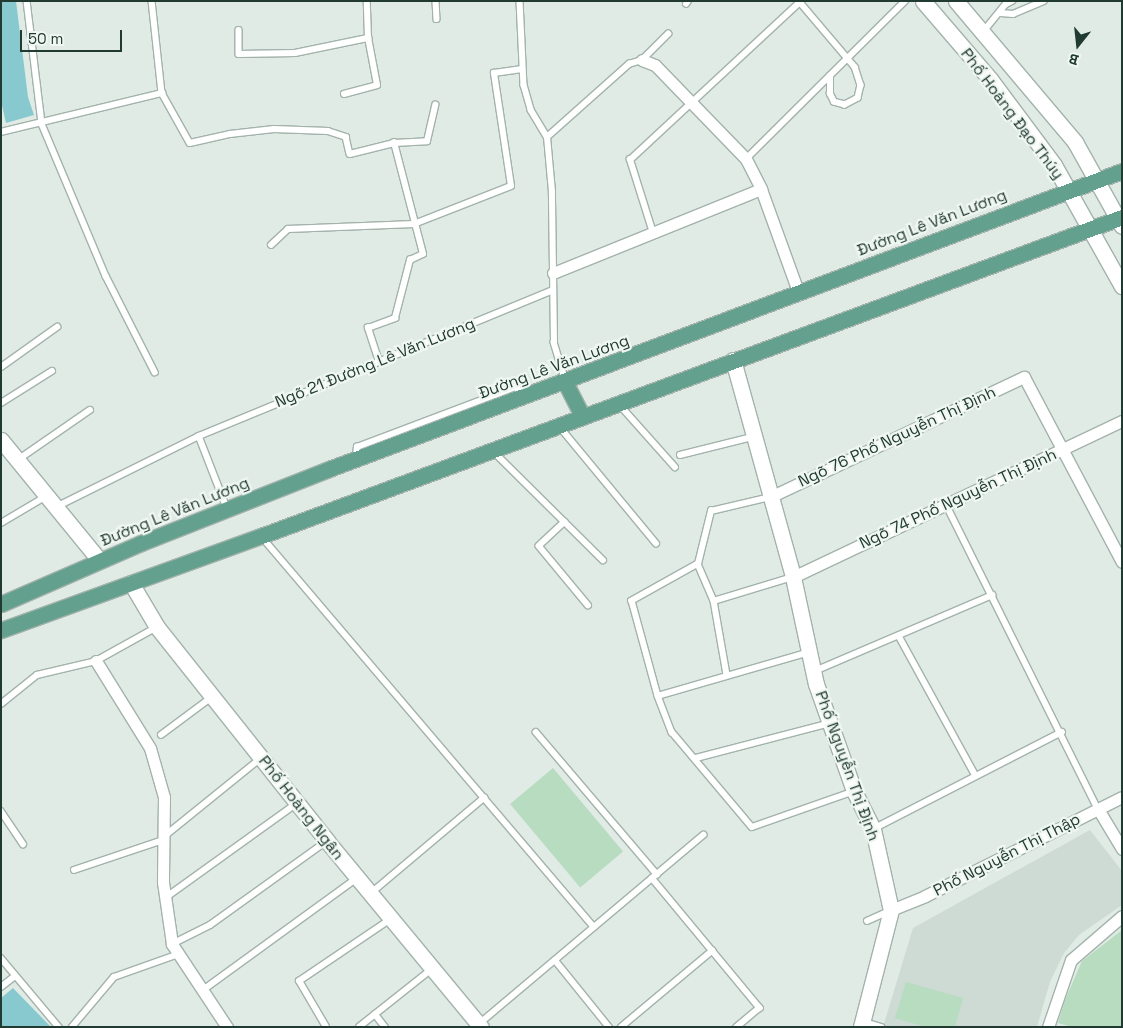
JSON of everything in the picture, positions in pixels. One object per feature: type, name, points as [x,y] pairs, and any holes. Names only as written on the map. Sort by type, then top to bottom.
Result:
[{"type":"main road","name":"Đường Lê Văn Lương","points":[[1,604],[100,561],[355,460],[799,294],[1067,190],[1122,171]]},
{"type":"main road","points":[[1,630],[262,536],[733,360],[1120,220]]},
{"type":"main road","points":[[565,382],[583,417]]},
{"type":"street","name":"Phố Hoàng Đạo Thúy","points":[[923,1],[990,79],[1054,165],[1122,286]]},
{"type":"street","name":"Phố Hoàng Đạo Thúy","points":[[956,1],[1010,62],[1075,142],[1120,220]]},
{"type":"street","points":[[642,60],[655,65],[694,102],[746,159],[761,189],[799,294]]},
{"type":"street","points":[[990,79],[1010,62]]},
{"type":"street","points":[[553,273],[761,189]]},
{"type":"street","name":"Phố Nguyễn Thị Định","points":[[733,360],[752,437],[794,577],[813,672],[832,722],[854,791],[873,829],[891,910],[861,1024]]},
{"type":"street","name":"Ngõ 76 Phố Nguyễn Thị Định","points":[[770,497],[1024,378],[1060,450]]},
{"type":"street","name":"Ngõ 74 Phố Nguyễn Thị Định","points":[[794,577],[1122,421]]},
{"type":"street","points":[[3,445],[100,561]]},
{"type":"street","points":[[1060,450],[1122,562]]},
{"type":"street","name":"Phố Hoàng Ngân","points":[[131,583],[156,627],[370,894],[480,1026]]},
{"type":"street","points":[[96,661],[150,748],[164,797],[166,837],[165,898],[172,944],[227,1027]]},
{"type":"street","name":"Phố Nguyễn Thị Thập","points":[[891,910],[925,896],[1122,797]]},
{"type":"street","points":[[1098,809],[1122,849]]},
{"type":"street","points":[[1048,1027],[1071,960],[1122,916]]},
{"type":"lane","points":[[27,1],[42,124],[106,276],[155,372]]},
{"type":"lane","points":[[152,1],[162,93],[190,143],[230,134],[274,129],[328,131],[346,138],[350,154],[394,143],[427,141],[435,105]]},
{"type":"lane","points":[[344,94],[377,85],[368,38],[367,1]]},
{"type":"lane","points":[[436,1],[437,19]]},
{"type":"lane","points":[[520,1],[522,69],[531,110],[547,138],[552,192],[553,273],[551,291],[554,342],[565,382]]},
{"type":"lane","points":[[746,159],[905,1]]},
{"type":"lane","points":[[983,32],[1001,13],[1006,4],[1012,1]]},
{"type":"lane","points":[[1001,13],[1013,14],[1044,1]]},
{"type":"lane","points":[[653,233],[630,160],[800,2],[848,57],[861,85],[855,102],[845,105],[834,102],[830,94],[830,76]]},
{"type":"lane","points":[[239,30],[239,54],[295,53],[368,38]]},
{"type":"lane","points":[[547,138],[629,64],[642,60],[668,34]]},
{"type":"lane","points":[[270,246],[288,229],[414,224],[511,186],[494,73],[522,69]]},
{"type":"lane","points":[[1,132],[42,124],[162,93]]},
{"type":"lane","points":[[379,362],[368,328],[395,318],[410,260],[423,254],[394,143]]},
{"type":"lane","name":"Ngõ 21 Đường Lê Văn Lương","points":[[1,523],[199,436],[551,291]]},
{"type":"lane","points":[[1,367],[56,327]]},
{"type":"lane","points":[[1,403],[52,371]]},
{"type":"lane","points":[[618,404],[675,466]]},
{"type":"lane","points":[[17,460],[90,410]]},
{"type":"lane","points":[[559,426],[656,543]]},
{"type":"lane","points":[[199,436],[228,510]]},
{"type":"lane","points":[[680,455],[752,437]]},
{"type":"lane","points":[[492,450],[603,560]]},
{"type":"lane","points":[[727,674],[714,601],[698,564],[711,511],[770,497]]},
{"type":"lane","points":[[946,504],[1062,732],[1098,809]]},
{"type":"lane","points":[[565,522],[539,546],[588,606]]},
{"type":"lane","points":[[262,536],[594,927]]},
{"type":"lane","points":[[698,564],[632,601],[658,696],[672,732],[696,758],[752,827],[854,791]]},
{"type":"lane","points":[[714,601],[794,577]]},
{"type":"lane","points":[[813,672],[992,595]]},
{"type":"lane","points":[[1,704],[37,675],[96,661],[156,627]]},
{"type":"lane","points":[[899,636],[976,774]]},
{"type":"lane","points":[[658,696],[727,674],[808,652]]},
{"type":"lane","points":[[161,735],[212,697]]},
{"type":"lane","points":[[696,758],[832,722]]},
{"type":"lane","points":[[536,732],[655,876],[712,951],[760,1008],[737,1027]]},
{"type":"lane","points":[[873,829],[976,774],[1062,732]]},
{"type":"lane","points":[[74,870],[166,837],[261,758]]},
{"type":"lane","points":[[370,894],[484,798]]},
{"type":"lane","points":[[165,898],[297,802]]},
{"type":"lane","points":[[1,811],[23,844]]},
{"type":"lane","points":[[480,1026],[703,835]]},
{"type":"lane","points":[[172,944],[210,925],[327,841]]},
{"type":"lane","points":[[203,990],[358,878]]},
{"type":"lane","points":[[867,921],[891,910]]},
{"type":"lane","points":[[326,1027],[299,981],[391,919]]},
{"type":"lane","points":[[621,1027],[712,951]]},
{"type":"lane","points":[[72,1027],[114,977],[179,954]]},
{"type":"lane","points":[[1,958],[59,1027]]},
{"type":"lane","points":[[555,960],[609,1027]]},
{"type":"lane","points":[[359,1027],[432,969]]},
{"type":"lane","points":[[1,987],[15,976]]},
{"type":"lane","points":[[375,1014],[385,1027]]},
{"type":"lane","points":[[861,1024],[881,1027]]},
{"type":"shaded area","points":[[1090,830],[1122,871],[1122,905],[1079,935],[1064,953],[1050,982],[1037,1027],[883,1027],[913,928]]},
{"type":"green space","points":[[553,768],[623,851],[580,887],[510,804]]},
{"type":"green space","points":[[1122,930],[1122,1027],[1072,1027],[1058,1023],[1065,1000],[1082,961]]},
{"type":"green space","points":[[906,982],[963,998],[955,1027],[926,1027],[895,1018]]},
{"type":"water","points":[[1,1],[16,1],[28,97],[34,115],[6,123],[1,101]]},
{"type":"water","points":[[13,988],[51,1027],[1,1027],[1,998]]}]
